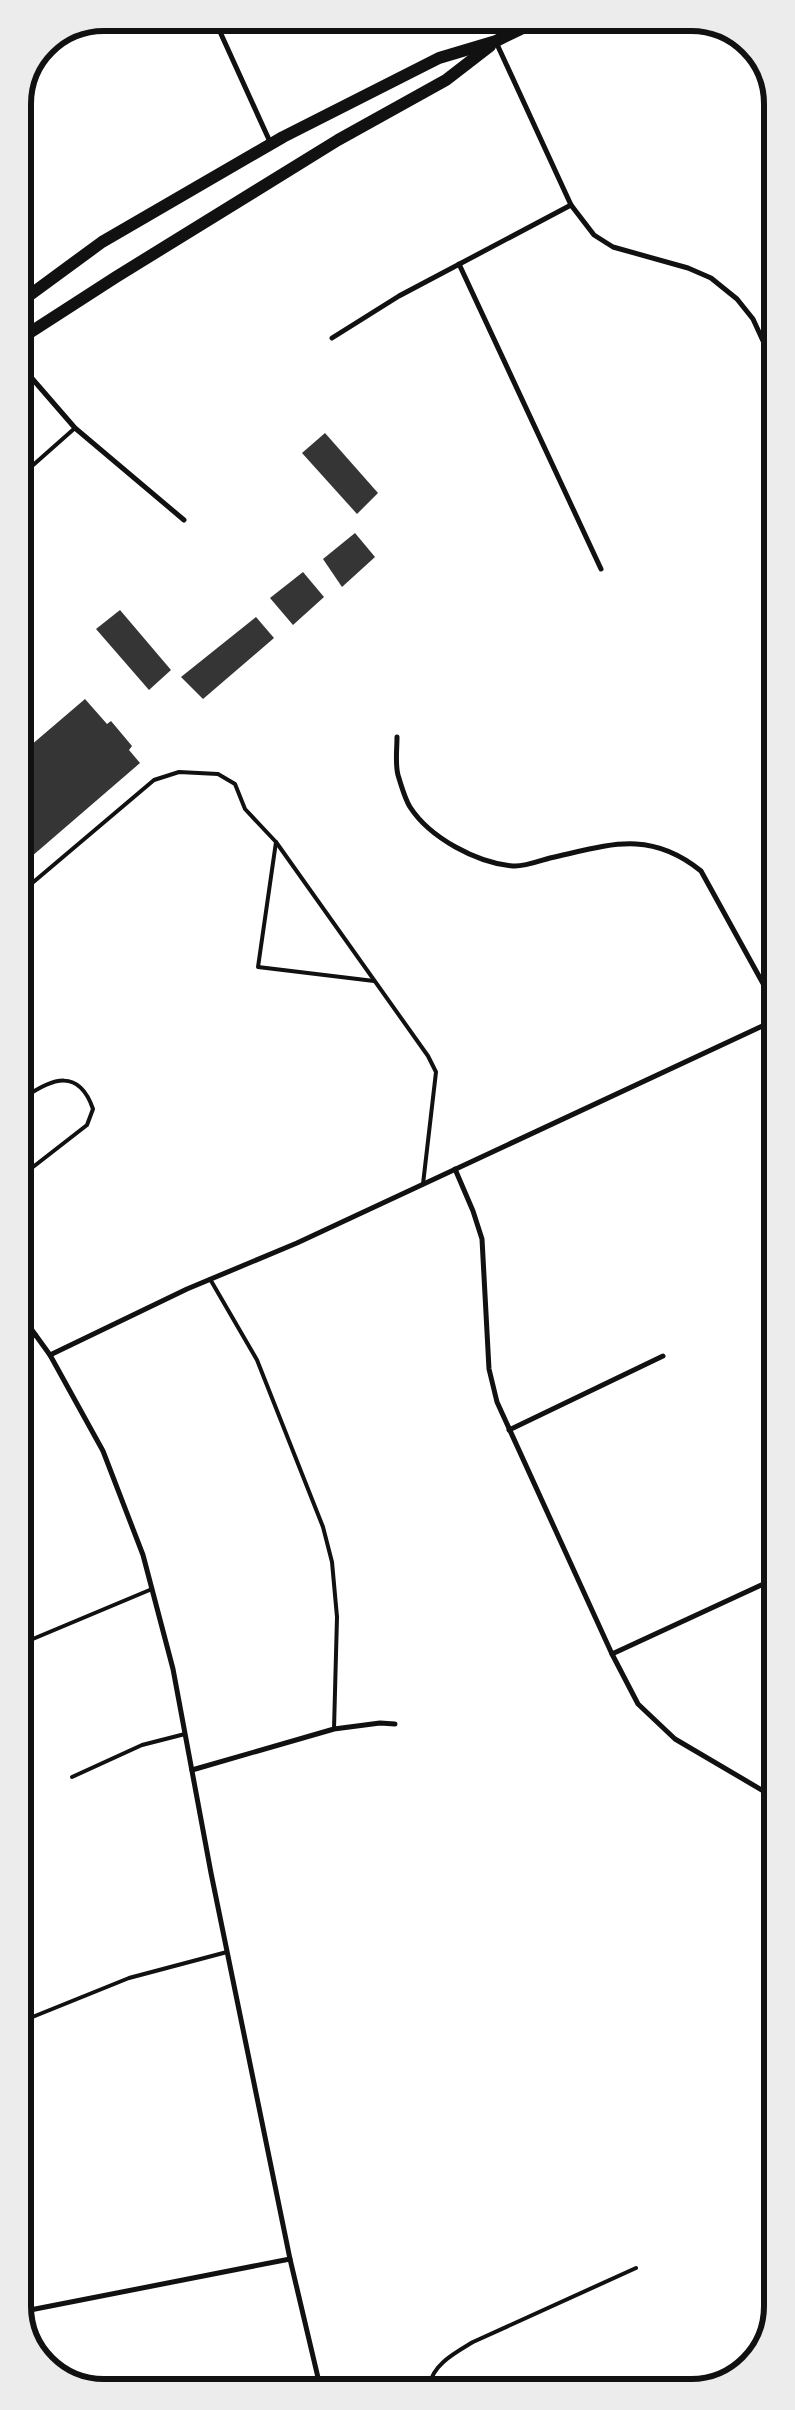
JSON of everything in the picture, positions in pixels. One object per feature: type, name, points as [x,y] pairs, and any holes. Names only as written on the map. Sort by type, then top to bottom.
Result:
[{"type":"main road","points":[[31,294],[102,242],[271,144],[439,58],[496,41],[517,31]]},
{"type":"main road","points":[[31,332],[338,140],[446,80],[496,41]]},
{"type":"street","points":[[220,31],[271,144]]},
{"type":"street","points":[[496,41],[571,205],[594,235],[613,247],[688,268],[711,278],[738,299],[753,320],[764,343]]},
{"type":"street","points":[[332,338],[398,296],[571,205]]},
{"type":"street","points":[[459,264],[601,569]]},
{"type":"street","points":[[31,377],[75,428],[184,520]]},
{"type":"street","points":[[397,737],[397,773],[410,807],[438,837],[472,855],[514,866],[611,845],[637,843],[663,848],[687,860],[701,871],[764,985]]},
{"type":"street","points":[[50,1355],[210,1280],[297,1243],[764,1025]]},
{"type":"street","points":[[455,1170],[473,1211],[482,1239],[489,1369],[497,1402],[508,1430],[612,1654],[638,1704],[675,1739],[764,1791]]},
{"type":"street","points":[[31,1328],[50,1355],[103,1451],[143,1555],[173,1669],[227,1952],[290,2260],[318,2379]]},
{"type":"street","points":[[508,1430],[663,1356]]},
{"type":"street","points":[[612,1654],[764,1584]]},
{"type":"street","points":[[192,1770],[334,1729],[380,1723],[395,1724]]},
{"type":"street","points":[[31,2310],[290,2260]]},
{"type":"lane","points":[[31,467],[75,428]]},
{"type":"lane","points":[[31,884],[154,780],[179,772],[218,774],[235,784],[246,809],[276,842],[428,1056],[436,1072],[423,1184]]},
{"type":"lane","points":[[276,842],[258,967],[374,981]]},
{"type":"lane","points":[[31,1094],[50,1082],[62,1079],[70,1081],[86,1094],[93,1109],[87,1125],[31,1169]]},
{"type":"lane","points":[[210,1280],[257,1360],[326,1536],[332,1562],[337,1617],[334,1729]]},
{"type":"lane","points":[[31,1338],[36,1335]]},
{"type":"lane","points":[[31,1640],[152,1589]]},
{"type":"lane","points":[[72,1777],[142,1745],[186,1734]]},
{"type":"lane","points":[[31,2018],[129,1978],[227,1952]]},
{"type":"lane","points":[[431,2379],[431,2375],[448,2358],[473,2342],[636,2268]]},
{"type":"building","points":[[325,433],[378,493],[357,514],[302,453]]},
{"type":"building","points":[[355,533],[375,557],[342,587],[323,559]]},
{"type":"building","points":[[303,572],[324,597],[293,625],[270,598]]},
{"type":"building","points":[[120,610],[171,670],[149,690],[96,629]]},
{"type":"building","points":[[256,617],[274,638],[203,699],[181,677]]},
{"type":"building","points":[[85,699],[107,724],[111,721],[132,746],[129,750],[140,763],[31,857],[31,745]]}]
